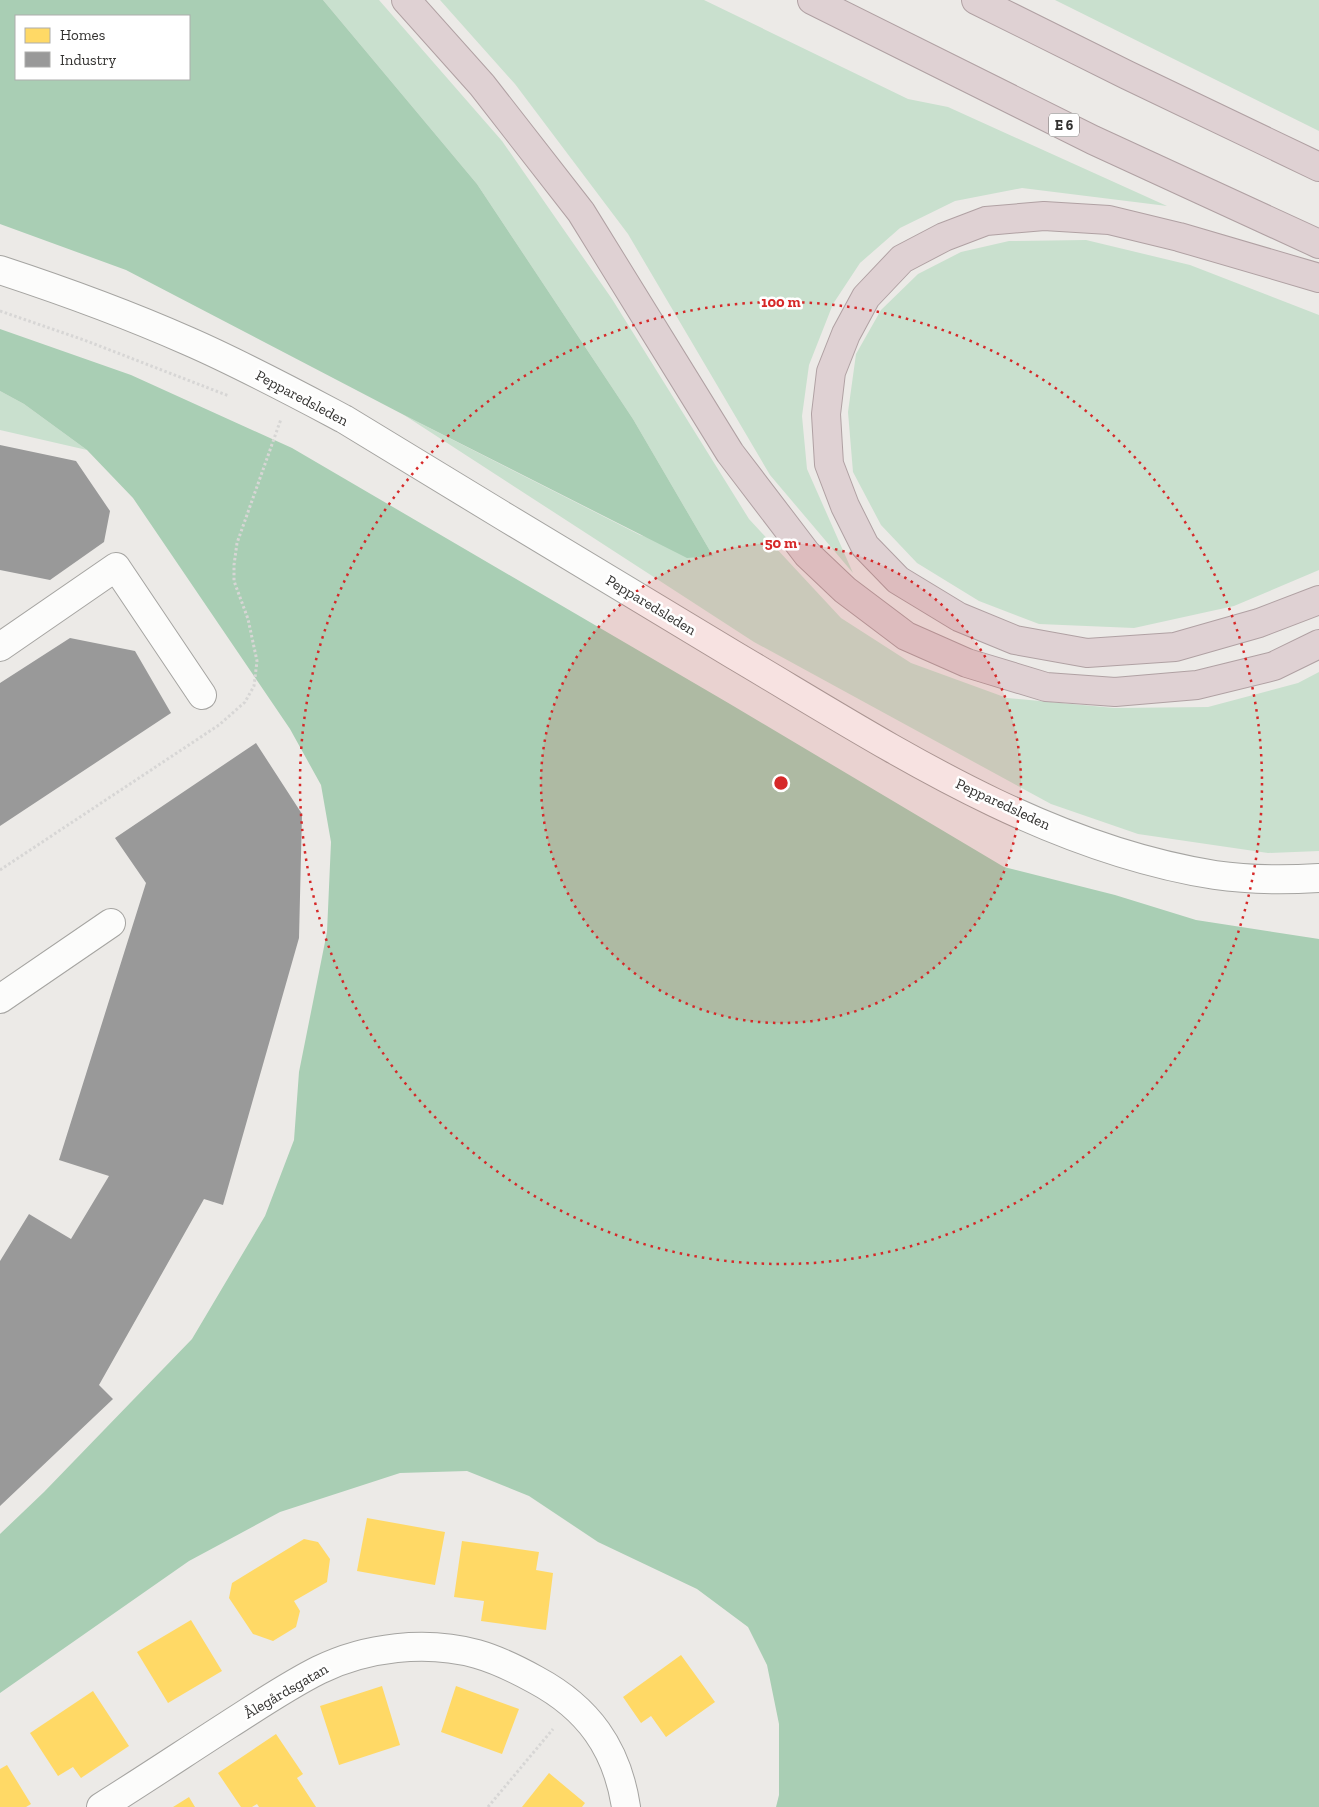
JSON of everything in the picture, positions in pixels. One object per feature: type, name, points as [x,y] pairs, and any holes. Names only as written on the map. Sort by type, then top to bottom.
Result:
[{"type":"highway","points":[[406,0],[482,85],[581,212],[730,453],[807,554],[845,590],[906,636],[967,663],[1046,687],[1115,692],[1197,685],[1274,666],[1319,644]]},
{"type":"highway","name":"E 6","points":[[812,0],[1093,140],[1319,244]]},
{"type":"highway","points":[[976,0],[1319,167]]},
{"type":"highway","points":[[1319,278],[1179,237],[1109,220],[1044,216],[986,221],[944,237],[902,259],[866,297],[846,334],[831,372],[826,414],[828,464],[845,506],[865,546],[898,580],[959,617],[1015,640],[1087,653],[1175,646],[1259,623],[1319,600]]},
{"type":"street","name":"Pepparedsleden","points":[[0,270],[72,293],[189,341],[273,381],[344,419],[888,746],[994,803],[1068,835],[1175,868],[1218,876],[1278,880],[1319,878]]},
{"type":"street","points":[[3,638],[116,567],[202,695]]},
{"type":"street","points":[[0,999],[111,923]]},
{"type":"street","name":"Ålegårdsgatan","points":[[102,1807],[282,1690],[320,1670],[352,1657],[396,1648],[437,1648],[477,1654],[518,1670],[552,1688],[579,1709],[598,1732],[613,1761],[624,1791],[626,1807]]},
{"type":"path","points":[[488,1807],[573,1705]]},
{"type":"green space","points":[[0,0],[323,0],[477,184],[633,419],[713,556],[687,558],[404,415],[126,270],[0,224]]},
{"type":"green space","points":[[323,0],[379,0],[502,141],[612,299],[749,519],[841,618],[911,663],[1007,698],[1114,708],[1208,707],[1298,683],[1319,672],[1319,851],[1268,853],[1138,834],[1051,804],[754,642],[404,415],[640,535],[713,556],[633,419],[477,184]]},
{"type":"green space","points":[[440,0],[704,0],[908,99],[948,107],[1167,206],[1022,188],[955,201],[900,228],[860,263],[833,304],[809,365],[802,416],[807,469],[853,573],[770,475],[628,234],[515,84]]},
{"type":"green space","points":[[1055,0],[1319,0],[1319,131]]},
{"type":"green space","points":[[1086,240],[1190,265],[1319,315],[1319,570],[1234,606],[1134,628],[1039,624],[979,601],[917,563],[881,525],[853,472],[848,412],[856,354],[881,310],[918,274],[961,252],[1009,241]]},
{"type":"green space","points":[[0,329],[131,375],[292,448],[730,704],[1004,867],[1115,895],[1196,920],[1319,939],[1319,1807],[776,1807],[779,1795],[779,1724],[767,1665],[748,1627],[697,1589],[598,1542],[529,1496],[467,1471],[400,1473],[280,1512],[189,1561],[0,1693],[0,1534],[44,1492],[192,1339],[265,1216],[294,1140],[299,1072],[327,932],[331,842],[321,785],[290,729],[133,498],[87,450],[24,404],[0,391]]},
{"type":"green space","points":[[0,391],[24,404],[87,450],[0,430]]},
{"type":"building: Homes","points":[[367,1518],[445,1532],[435,1585],[357,1571]]},
{"type":"building: Homes","points":[[304,1539],[318,1542],[330,1559],[327,1582],[294,1601],[300,1611],[296,1627],[273,1641],[253,1634],[229,1598],[232,1583]]},
{"type":"building: Homes","points":[[462,1541],[539,1552],[536,1570],[553,1573],[546,1630],[481,1621],[484,1601],[454,1597]]},
{"type":"building: Homes","points":[[191,1620],[222,1671],[168,1703],[137,1652]]},
{"type":"building: Homes","points":[[681,1655],[715,1702],[666,1737],[651,1716],[641,1723],[623,1697]]},
{"type":"building: Homes","points":[[382,1686],[400,1745],[339,1765],[320,1706]]},
{"type":"building: Homes","points":[[456,1686],[519,1709],[502,1754],[441,1732]]},
{"type":"building: Homes","points":[[93,1691],[129,1746],[81,1778],[73,1767],[58,1776],[30,1733]]},
{"type":"building: Homes","points":[[276,1734],[303,1774],[297,1778],[316,1807],[259,1807],[257,1804],[252,1807],[241,1807],[218,1773]]},
{"type":"building: Homes","points":[[7,1765],[31,1804],[26,1807],[0,1807],[0,1769]]},
{"type":"building: Homes","points":[[549,1773],[585,1803],[582,1807],[522,1807]]},
{"type":"building: Homes","points":[[189,1797],[195,1807],[173,1807]]},
{"type":"building: Industry","points":[[0,445],[76,461],[110,511],[104,542],[50,580],[0,570]]},
{"type":"building: Industry","points":[[70,638],[135,651],[171,713],[0,826],[0,683]]},
{"type":"building: Industry","points":[[256,743],[302,814],[299,938],[223,1205],[204,1199],[99,1385],[113,1399],[0,1506],[0,1261],[29,1214],[71,1239],[109,1176],[59,1160],[146,883],[115,838]]}]
